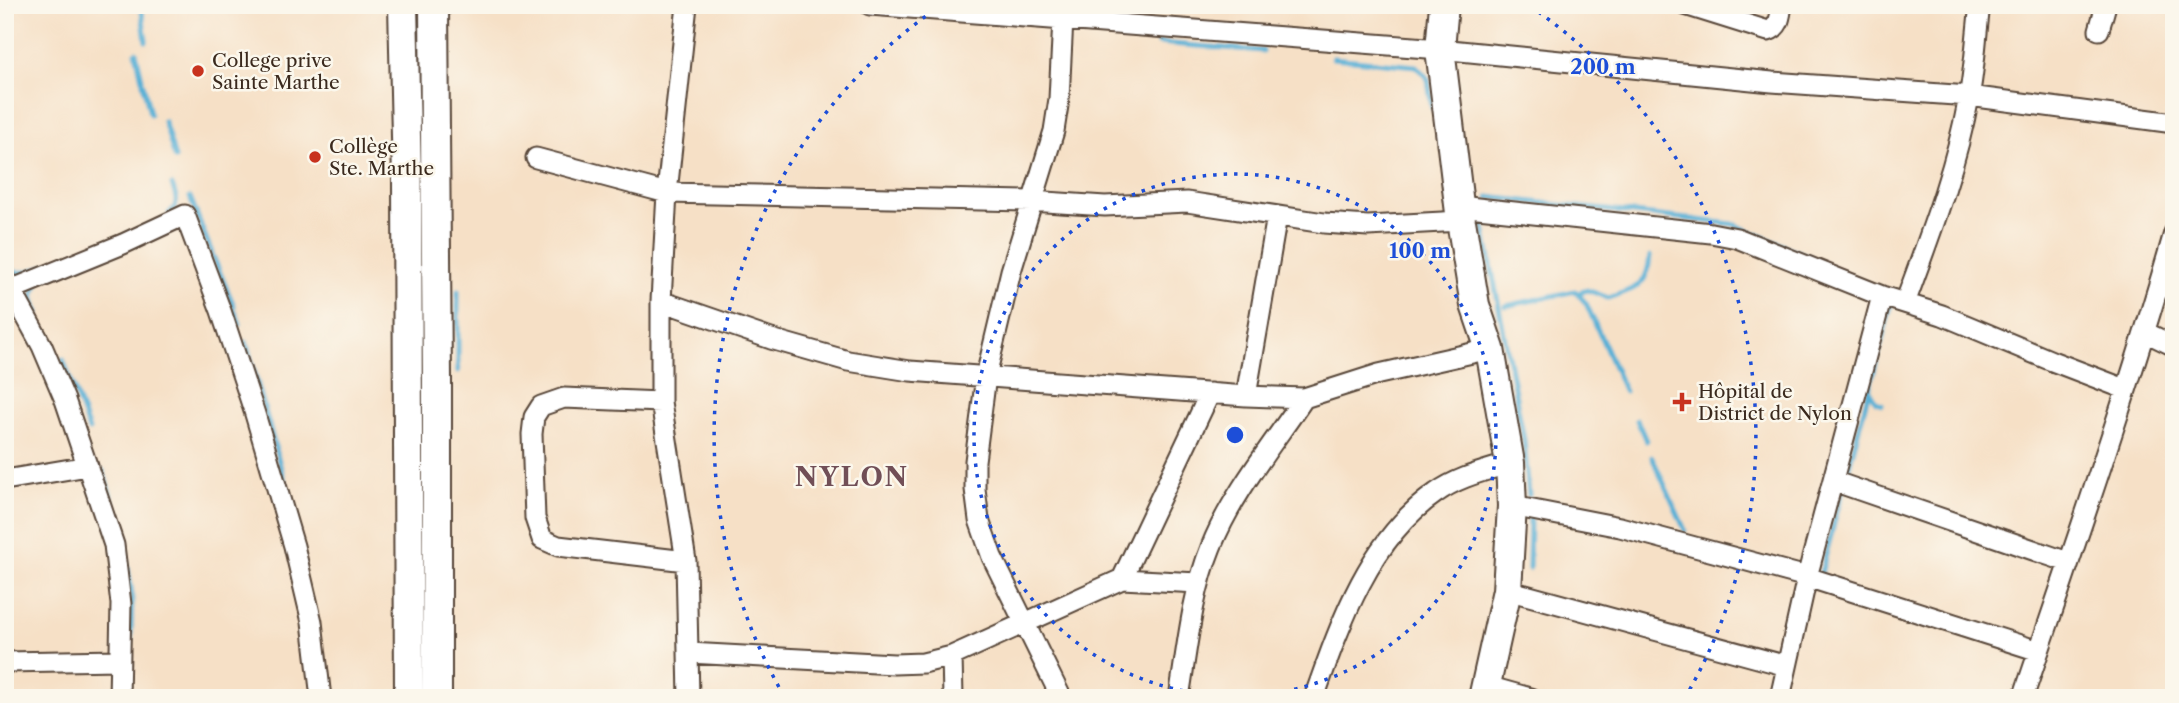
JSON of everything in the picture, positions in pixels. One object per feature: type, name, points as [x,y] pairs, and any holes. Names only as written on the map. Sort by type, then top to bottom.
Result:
[{"type":"main road","points":[[403,5],[407,194],[409,698]]},
{"type":"main road","points":[[434,5],[438,378],[437,698]]},
{"type":"main road","points":[[1444,5],[1440,50],[1460,214],[1475,305],[1490,349],[1510,463],[1512,506],[1507,590],[1485,692]]},
{"type":"street","points":[[687,5],[667,193],[661,300],[661,402],[686,561],[689,698]]},
{"type":"street","points":[[870,5],[1056,14],[1772,82],[1969,96],[2174,123]]},
{"type":"street","points":[[1685,5],[1768,31],[1775,29],[1779,22],[1782,5]]},
{"type":"street","points":[[1905,303],[1942,202],[1969,96],[1980,5]]},
{"type":"street","points":[[2099,30],[2106,5]]},
{"type":"street","points":[[1056,14],[1054,131],[1011,271],[986,376],[975,461],[975,489],[979,520],[992,557],[1061,697]]},
{"type":"street","points":[[536,158],[667,193],[1031,201],[1105,206],[1187,202],[1324,223],[1368,226],[1460,214],[1711,233],[1737,239],[1882,296],[1942,315],[2125,389]]},
{"type":"street","points":[[119,698],[121,604],[114,545],[47,357],[9,284],[111,249],[185,215],[255,414],[293,547],[312,622],[321,698]]},
{"type":"street","points":[[1246,396],[1277,216]]},
{"type":"street","points":[[2023,698],[2101,468],[2174,233]]},
{"type":"street","points":[[1780,698],[1807,577],[1882,296]]},
{"type":"street","points":[[661,300],[771,339],[848,361],[910,371],[1246,396],[1304,398],[1379,374],[1490,349]]},
{"type":"street","points":[[2145,332],[2174,346]]},
{"type":"street","points":[[1122,579],[1210,393]]},
{"type":"street","points":[[661,402],[564,398],[541,407],[534,417],[532,433],[535,518],[542,539],[558,545],[686,561]]},
{"type":"street","points":[[1178,698],[1198,583],[1211,546],[1229,510],[1304,398]]},
{"type":"street","points":[[1314,698],[1331,650],[1369,566],[1399,524],[1436,492],[1469,475],[1510,463]]},
{"type":"street","points":[[5,480],[88,466]]},
{"type":"street","points":[[1833,481],[2068,562]]},
{"type":"street","points":[[1512,506],[1620,527],[1807,577],[2039,651]]},
{"type":"street","points":[[689,653],[894,664],[923,663],[952,656],[1026,625],[1122,579],[1198,583]]},
{"type":"street","points":[[1507,590],[1787,666]]},
{"type":"street","points":[[952,656],[953,698]]},
{"type":"street","points":[[5,662],[119,660]]},
{"type":"street","points":[[1485,692],[1530,698]]},
{"type":"waterway","points":[[141,5],[146,41]]},
{"type":"waterway","points":[[1158,43],[1263,51]]},
{"type":"waterway","points":[[136,52],[142,79]]},
{"type":"waterway","points":[[1333,58],[1416,66],[1428,79],[1432,108]]},
{"type":"waterway","points":[[143,83],[150,114]]},
{"type":"waterway","points":[[164,121],[175,158]]},
{"type":"waterway","points":[[169,213],[176,204],[172,185]]},
{"type":"waterway","points":[[190,197],[201,225]]},
{"type":"waterway","points":[[1489,197],[1733,224],[1810,257]]},
{"type":"waterway","points":[[1483,222],[1524,440],[1529,495]]},
{"type":"waterway","points":[[202,228],[212,253]]},
{"type":"waterway","points":[[213,256],[234,306]]},
{"type":"waterway","points":[[1578,293],[1587,290],[1609,298],[1633,289],[1643,281],[1650,256]]},
{"type":"waterway","points":[[5,266],[15,272],[21,272],[48,265]]},
{"type":"waterway","points":[[37,286],[33,296],[38,313]]},
{"type":"waterway","points":[[458,291],[458,371]]},
{"type":"waterway","points":[[1506,306],[1575,291],[1586,303],[1625,392]]},
{"type":"waterway","points":[[1820,577],[1892,302]]},
{"type":"waterway","points":[[235,311],[240,324]]},
{"type":"waterway","points":[[246,342],[288,494]]},
{"type":"waterway","points":[[63,359],[89,430]]},
{"type":"waterway","points":[[1868,389],[1876,402],[1882,404]]},
{"type":"waterway","points":[[1637,420],[1646,441]]},
{"type":"waterway","points":[[1652,457],[1685,530]]},
{"type":"waterway","points":[[103,471],[118,520]]},
{"type":"waterway","points":[[1529,569],[1530,517]]},
{"type":"waterway","points":[[124,543],[132,595],[129,698]]},
{"type":"place","name":"College prive Sainte Marthe","points":[[198,71]]},
{"type":"place","name":"Collège Ste. Marthe","points":[[315,157]]},
{"type":"place","name":"Hôpital de District de Nylon","points":[[1682,402]]},
{"type":"district","name":"NYLON","points":[[852,477]]}]
